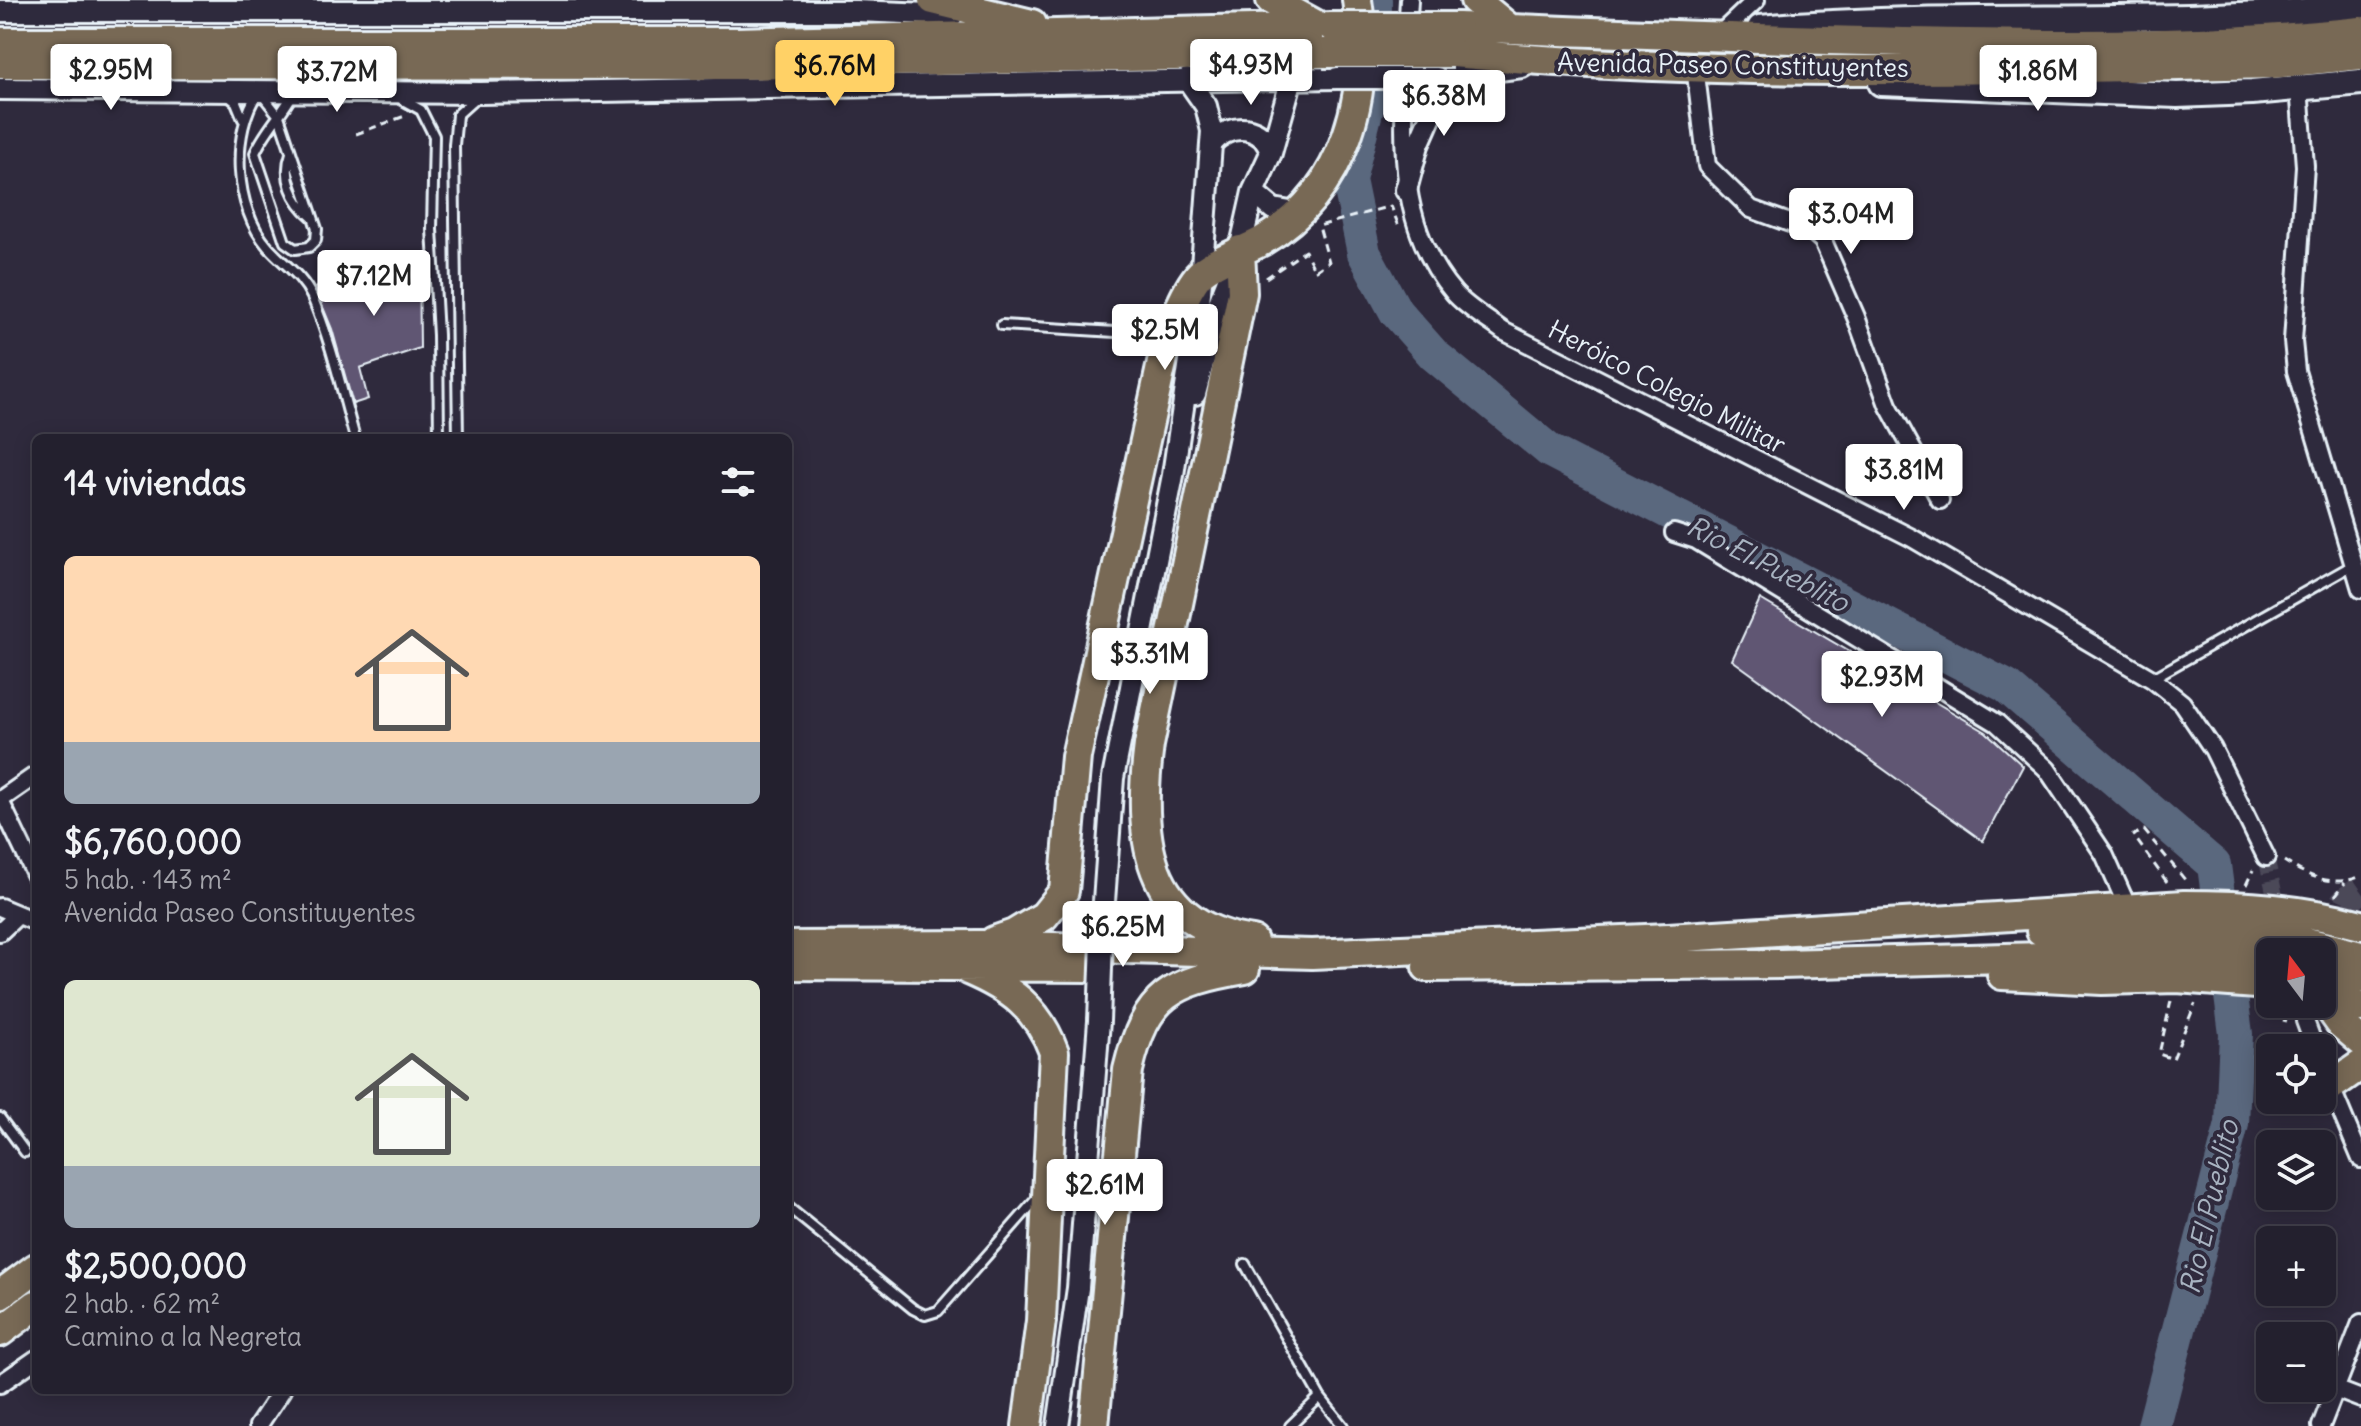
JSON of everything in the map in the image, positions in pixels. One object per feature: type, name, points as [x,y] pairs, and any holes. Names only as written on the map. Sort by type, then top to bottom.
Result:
[{"type":"highway","points":[[933,0],[1080,34]]},
{"type":"highway","points":[[1271,0],[1329,46]]},
{"type":"highway","points":[[981,945],[1029,926],[1057,903],[1064,891],[1076,757],[1168,335],[1200,273],[1262,241],[1296,213],[1321,186],[1356,118],[1363,48],[1357,0]]},
{"type":"highway","points":[[1475,0],[1510,29]]},
{"type":"highway","name":"Avenida Paseo Constituyentes","points":[[1449,59],[1510,29],[1796,41],[2095,45],[2271,41],[2361,31]]},
{"type":"highway","name":"Avenida Paseo Constituyentes","points":[[0,42],[738,42],[1080,34],[1329,46],[1449,59],[1707,68],[2256,65],[2361,55]]},
{"type":"highway","name":"Avenida Paseo Constituyentes","points":[[0,64],[740,65],[1329,46]]},
{"type":"highway","points":[[1240,250],[1242,293],[1149,745],[1142,815],[1157,874],[1187,918],[1240,939],[1290,946],[1312,954]]},
{"type":"highway","points":[[792,946],[981,945],[1312,954],[1668,938],[2128,908],[2185,893],[2253,901],[2361,925]]},
{"type":"highway","points":[[1668,938],[2118,930],[2256,933],[2284,936],[2361,956]]},
{"type":"highway","points":[[792,965],[1245,969],[1781,964],[2117,955],[2256,957]]},
{"type":"highway","points":[[1781,964],[2102,980],[2177,978],[2256,994]]},
{"type":"highway","points":[[956,965],[999,984],[1023,1000],[1049,1038],[1054,1052],[1056,1079],[1041,1321],[1027,1426]]},
{"type":"highway","points":[[1094,1426],[1128,1070],[1136,1038],[1144,1018],[1168,994],[1192,980],[1245,969]]},
{"type":"highway","points":[[2336,971],[2361,979]]},
{"type":"highway","points":[[2336,1010],[2361,1007]]},
{"type":"highway","points":[[2326,1018],[2361,1041]]},
{"type":"highway","points":[[2336,1073],[2361,1065]]},
{"type":"highway","points":[[0,1295],[32,1271]]},
{"type":"highway","points":[[0,1332],[32,1308]]},
{"type":"main road","points":[[1718,36],[1758,28],[1863,21],[2111,20],[2294,7],[2361,6]]},
{"type":"main road","points":[[1707,68],[1741,75],[1824,81],[2177,95],[2361,82]]},
{"type":"street","name":"Heróico Colegio Militar","points":[[1409,0],[1402,141],[1406,190],[1412,216],[1432,265],[1456,296],[1503,331],[1912,538],[2152,679],[2182,703],[2213,749],[2265,853]]},
{"type":"street","points":[[1718,36],[1756,0]]},
{"type":"street","points":[[0,11],[141,6],[301,6],[907,12],[1005,18]]},
{"type":"street","points":[[1173,475],[1219,303],[1240,250],[1253,192],[1271,153],[1292,78],[1329,46],[1449,59],[1418,145],[1406,190]]},
{"type":"street","points":[[1707,68],[1707,166],[1751,209],[1812,231],[1823,241],[1856,317],[1888,405],[1940,500]]},
{"type":"street","points":[[0,89],[481,93],[1292,78]]},
{"type":"street","points":[[1058,1426],[1078,1288],[1099,1021],[1113,778],[1173,475],[1200,273],[1212,143],[1210,116],[1187,79]]},
{"type":"street","points":[[2299,87],[2305,166],[2293,341],[2296,371],[2361,589]]},
{"type":"street","points":[[1212,143],[1226,131],[1245,128],[1264,138],[1271,153]]},
{"type":"street","points":[[1253,192],[1273,209],[1296,213]]},
{"type":"street","points":[[1674,533],[1696,540],[1997,723],[2047,769],[2104,854],[2128,908]]},
{"type":"street","points":[[32,778],[0,800],[32,868]]},
{"type":"street","points":[[0,907],[32,921]]},
{"type":"street","points":[[0,932],[17,916]]},
{"type":"street","points":[[2336,1100],[2361,1159]]},
{"type":"street","points":[[2336,1386],[2361,1323]]},
{"type":"street","points":[[0,1384],[32,1362]]},
{"type":"street","points":[[2336,1389],[2361,1399]]},
{"type":"street","points":[[258,1426],[279,1394]]},
{"type":"street","points":[[2321,1426],[2330,1402]]},
{"type":"lane","points":[[223,91],[236,102],[243,122],[241,162],[252,224],[267,246],[300,277],[312,297],[354,434]]},
{"type":"lane","points":[[243,122],[259,91],[279,116],[291,152],[285,169],[297,204],[313,217],[316,240],[309,247],[295,249],[285,242],[255,153],[279,116],[293,93]]},
{"type":"lane","points":[[382,92],[421,110],[434,136],[432,229],[439,434]]},
{"type":"lane","points":[[458,434],[454,145],[457,115],[481,93]]},
{"type":"lane","points":[[1002,325],[1168,335]]},
{"type":"lane","points":[[2152,679],[2353,565]]},
{"type":"lane","points":[[0,1118],[25,1152]]},
{"type":"lane","points":[[792,1210],[925,1315],[938,1311],[1048,1185]]},
{"type":"lane","points":[[1245,1264],[1320,1397],[1343,1426]]},
{"type":"lane","points":[[1290,1426],[1320,1397]]},
{"type":"path","points":[[1242,293],[1305,251],[1315,271],[1329,262],[1319,226],[1391,206],[1397,230]]},
{"type":"path","points":[[2144,830],[2185,893],[2133,835],[2144,830]]},
{"type":"path","points":[[2265,853],[2326,882],[2345,883],[2361,876]]},
{"type":"path","points":[[2253,901],[2265,853]]},
{"type":"path","points":[[2253,901],[2265,853]]},
{"type":"path","points":[[2333,899],[2345,883]]},
{"type":"path","points":[[2177,978],[2159,1054],[2173,1059],[2195,1004]]},
{"type":"building","points":[[419,256],[420,348],[360,368],[368,399],[353,404],[332,329],[315,288]]},
{"type":"building","points":[[1760,599],[1986,732],[2023,766],[1983,841],[1732,660]]},
{"type":"waterway","name":"Rio El Pueblito","points":[[1375,0],[1374,79],[1349,180],[1364,253],[1396,312],[1434,355],[1550,451],[2006,686],[2214,865],[2236,1034],[2232,1124],[2154,1426]]},
{"type":"tunnel","points":[[2266,857],[2285,938]]},
{"type":"tunnel","points":[[2327,938],[2344,902],[2361,890]]}]
